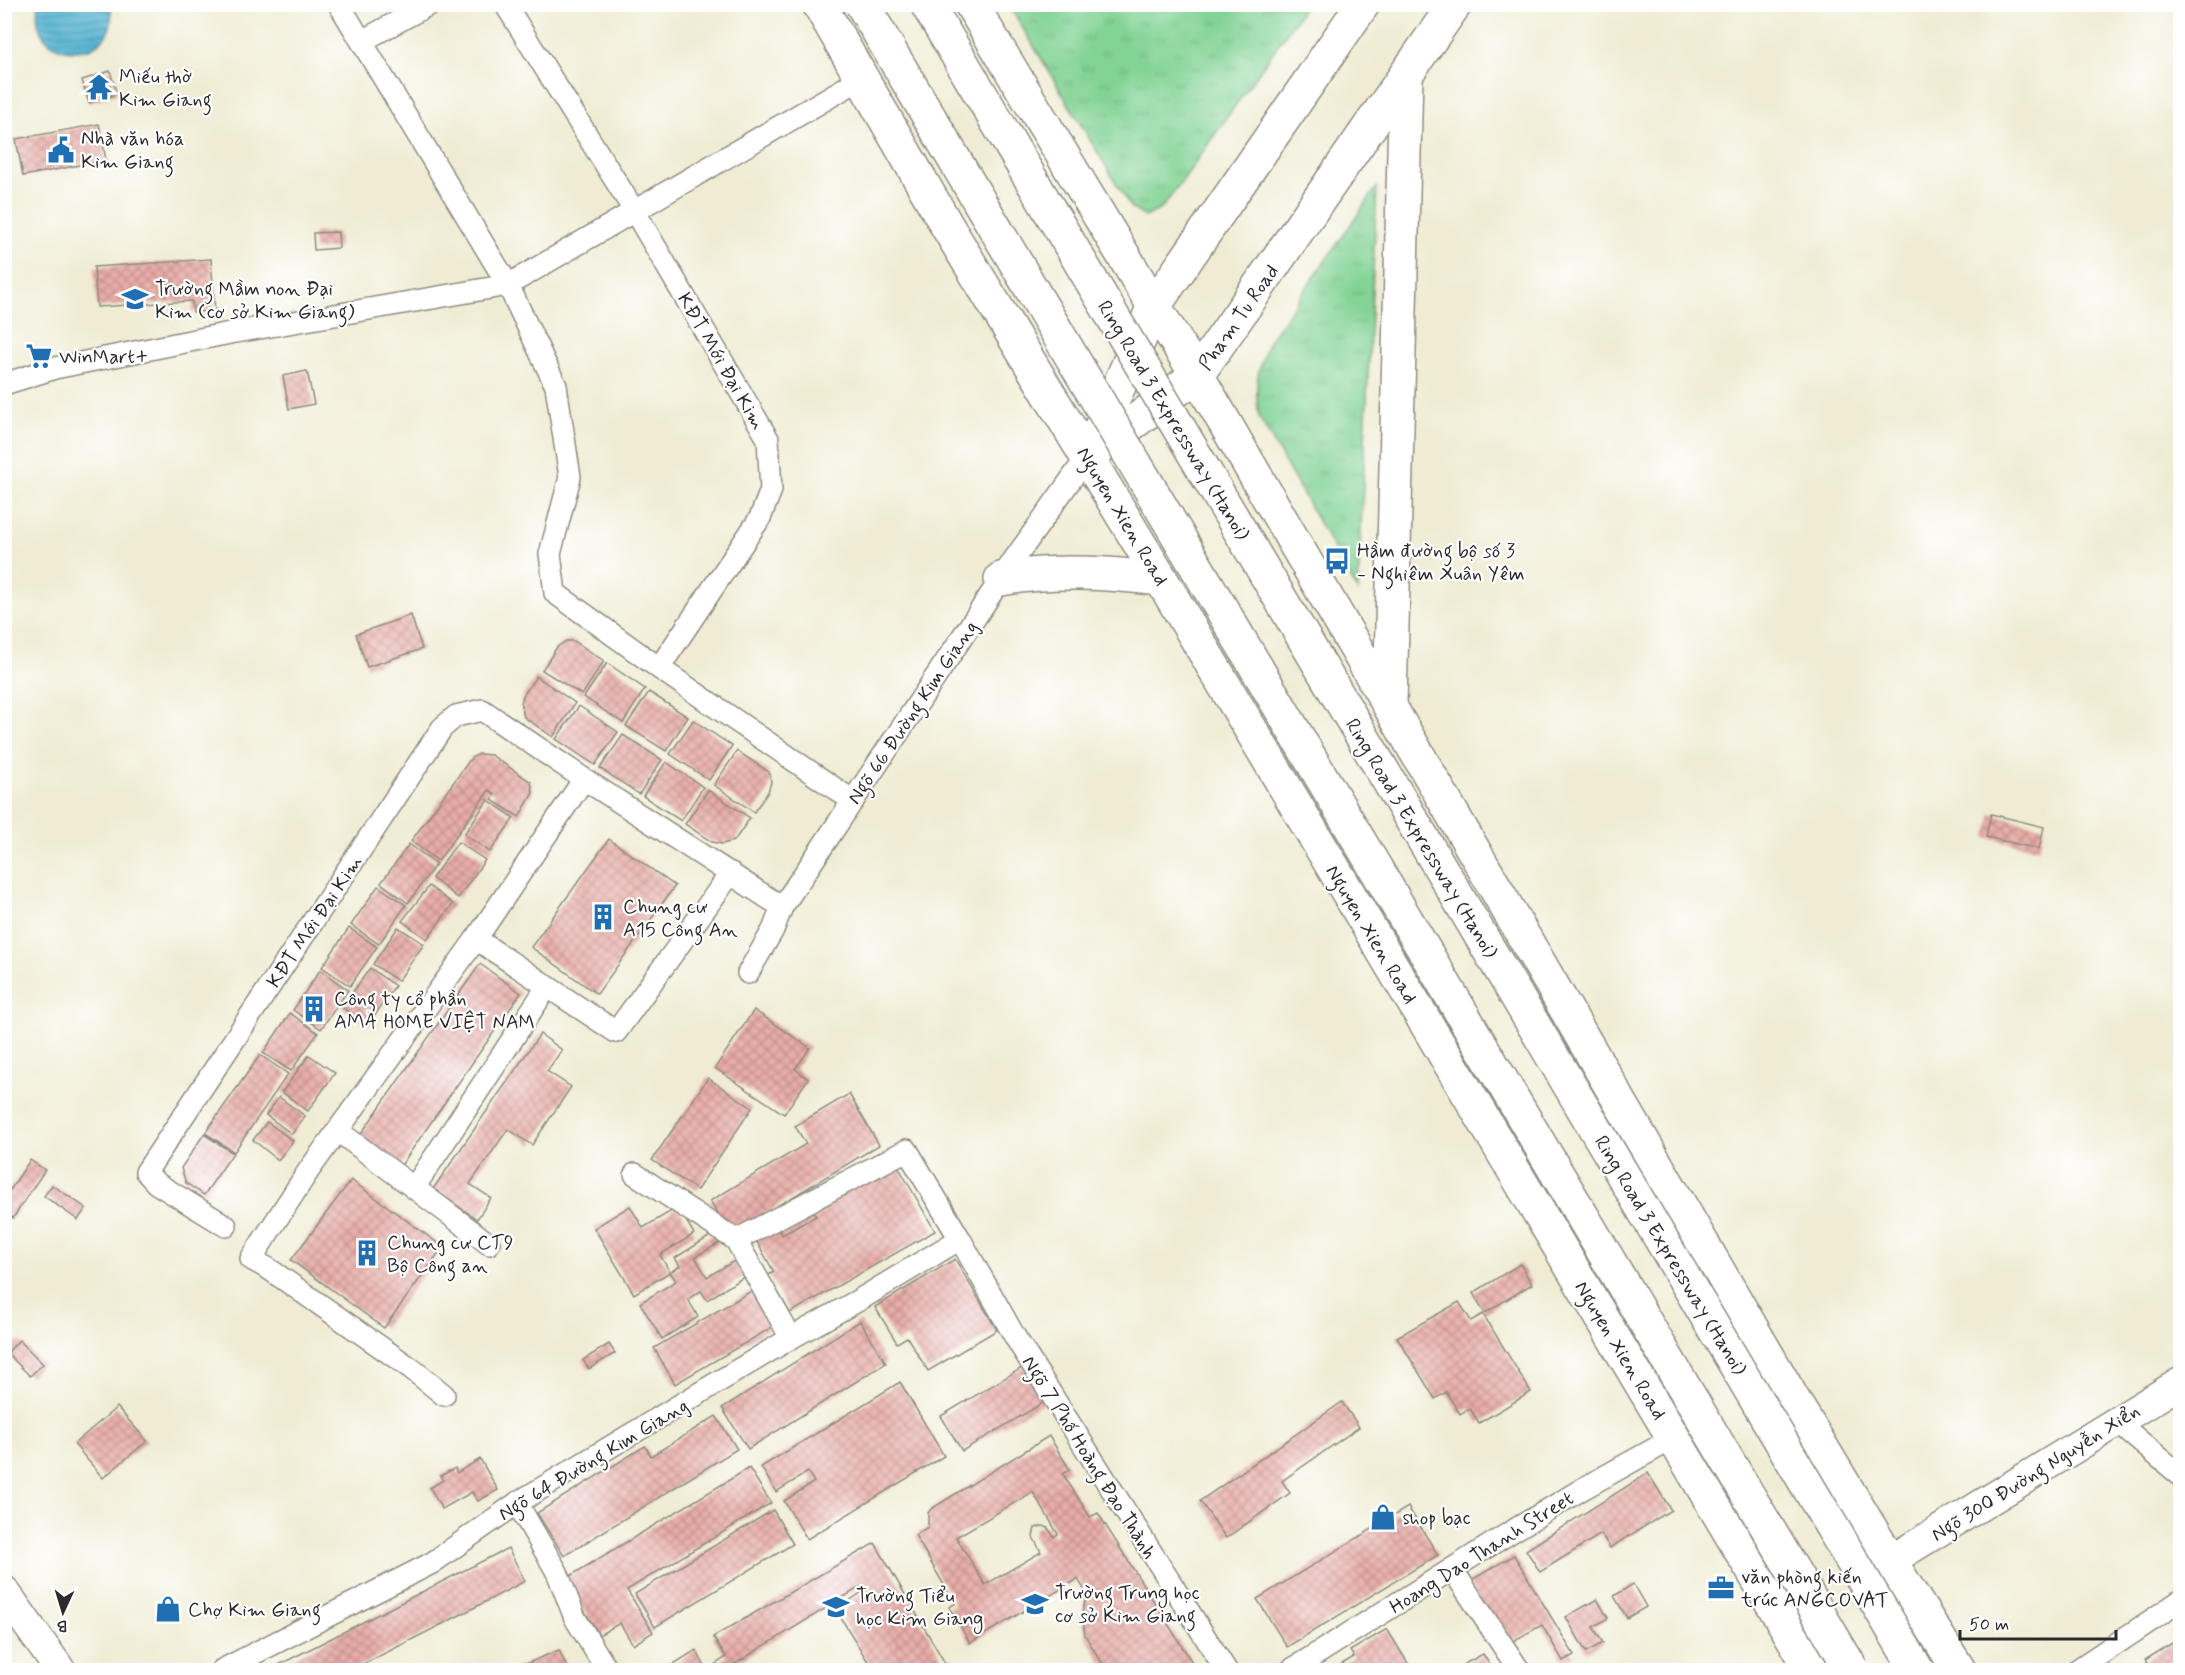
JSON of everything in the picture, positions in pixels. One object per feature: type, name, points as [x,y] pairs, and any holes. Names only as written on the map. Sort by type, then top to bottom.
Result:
[{"type":"main road","name":"Nguyen Xien Road","points":[[819,4],[930,198],[1088,457],[1812,1671]]},
{"type":"main road","points":[[862,4],[1852,1671]]},
{"type":"main road","name":"Ring Road 3 Expressway (Hanoi)","points":[[927,4],[1917,1671]]},
{"type":"main road","points":[[971,4],[1197,375],[1890,1562],[1959,1671]]},
{"type":"main road","points":[[1088,457],[1154,306],[1363,4]]},
{"type":"main road","name":"Pham Tu Road","points":[[1088,457],[1197,375],[1455,4]]},
{"type":"main road","points":[[1390,704],[1406,76]]},
{"type":"main road","points":[[1001,579],[1041,573],[1131,575],[1161,579]]},
{"type":"main road","points":[[1501,895],[1497,943],[1676,1253],[1926,1671]]},
{"type":"street","points":[[339,4],[508,285],[556,386],[570,477],[550,554],[555,593],[659,668],[853,801]]},
{"type":"street","points":[[362,41],[430,4]]},
{"type":"street","name":"KĐT Mới Đại Kim","points":[[505,4],[635,212],[768,439],[771,490],[760,518],[659,668]]},
{"type":"street","points":[[4,384],[56,368],[230,333],[508,285],[862,78]]},
{"type":"street","name":"Ngõ 66 Đường Kim Giang","points":[[748,974],[773,930],[782,907],[1001,579],[1088,457]]},
{"type":"street","name":"KĐT Mới Đại Kim","points":[[226,1226],[156,1183],[146,1173],[442,728],[456,716],[482,710],[782,907]]},
{"type":"street","points":[[444,1395],[412,1369],[269,1269],[251,1259],[309,1170],[476,939],[584,779]]},
{"type":"street","points":[[476,939],[616,1032],[731,873]]},
{"type":"street","points":[[414,1188],[547,987]]},
{"type":"street","points":[[338,1131],[489,1244]]},
{"type":"street","name":"Ngõ 7 Phố Hoàng Đạo Thành","points":[[736,1240],[907,1150],[1015,1337],[1226,1671]]},
{"type":"street","points":[[635,1174],[736,1240],[791,1338]]},
{"type":"street","name":"Ngõ 64 Đường Kim Giang","points":[[222,1671],[432,1563],[517,1503],[960,1239]]},
{"type":"street","name":"Ngõ 300 Đường Nguyễn Xiển","points":[[1890,1562],[2181,1383]]},
{"type":"street","points":[[2117,1422],[2181,1475]]},
{"type":"street","name":"Hoang Dao Thanh Street","points":[[1291,1671],[1584,1488],[1674,1438]]},
{"type":"street","points":[[517,1503],[557,1572],[575,1618],[607,1671]]},
{"type":"street","points":[[1452,1569],[1519,1671]]},
{"type":"street","points":[[4,1591],[60,1671]]},
{"type":"street","points":[[2077,1671],[2181,1601]]},
{"type":"green space","points":[[1009,5],[1306,5],[1178,187],[1161,209],[1145,217],[1131,208]]},
{"type":"green space","points":[[1377,187],[1358,591],[1259,417],[1257,386],[1259,370],[1269,341]]},
{"type":"water","points":[[38,5],[110,5],[111,25],[103,39],[91,48],[76,51],[60,49],[47,40],[39,26]]},
{"type":"building","name":"Miếu thờ Kim Giang","points":[[110,71],[117,94],[89,103],[82,80]]},
{"type":"building","name":"Nhà văn hóa Kim Giang","points":[[99,124],[106,160],[23,176],[16,139]]},
{"type":"building","points":[[338,232],[339,248],[314,250],[313,233]]},
{"type":"building","points":[[211,259],[215,311],[193,312],[192,301],[97,307],[94,267]]},
{"type":"building","points":[[307,371],[314,404],[289,409],[283,376]]},
{"type":"building","points":[[411,615],[422,649],[367,667],[356,634]]},
{"type":"building","points":[[566,641],[574,641],[604,661],[582,695],[542,670],[557,647]]},
{"type":"building","points":[[607,663],[645,689],[623,723],[584,697]]},
{"type":"building","points":[[536,676],[575,703],[553,737],[524,717],[521,703],[523,696]]},
{"type":"building","points":[[649,692],[688,717],[666,751],[626,726]]},
{"type":"building","points":[[579,706],[618,732],[595,765],[556,739]]},
{"type":"building","points":[[693,720],[732,746],[709,780],[670,754]]},
{"type":"building","points":[[623,735],[662,760],[639,794],[600,768]]},
{"type":"building","points":[[737,751],[769,772],[771,782],[768,792],[754,812],[714,785]]},
{"type":"building","points":[[479,754],[491,755],[531,782],[533,793],[519,817],[492,800],[495,794],[489,790],[438,861],[411,841],[471,758]]},
{"type":"building","points":[[666,762],[703,787],[681,821],[643,796]]},
{"type":"building","points":[[708,790],[750,818],[734,841],[722,844],[712,842],[685,824]]},
{"type":"building","points":[[488,800],[514,818],[490,852],[464,834]]},
{"type":"building","points":[[1991,814],[2044,827],[2039,849],[1986,837]]},
{"type":"building","name":"Chung cư A15 Công An","points":[[609,839],[675,886],[597,994],[531,947]]},
{"type":"building","points":[[458,842],[485,860],[458,898],[432,878]]},
{"type":"building","points":[[409,844],[436,864],[408,903],[381,883]]},
{"type":"building","points":[[378,886],[406,905],[379,944],[351,925]]},
{"type":"building","points":[[429,886],[453,904],[427,939],[402,921]]},
{"type":"building","points":[[398,927],[424,944],[398,981],[373,964]]},
{"type":"building","points":[[349,928],[377,947],[350,986],[322,967]]},
{"type":"building","points":[[480,964],[521,993],[400,1167],[358,1138]]},
{"type":"building","points":[[370,968],[395,986],[368,1025],[342,1007]]},
{"type":"building","points":[[320,970],[348,990],[321,1029],[293,1010]]},
{"type":"building","points":[[754,1010],[810,1048],[795,1069],[808,1079],[784,1114],[715,1068]]},
{"type":"building","points":[[290,1013],[318,1033],[291,1071],[263,1053]]},
{"type":"building","points":[[540,1034],[562,1050],[547,1071],[571,1087],[532,1145],[508,1129],[470,1184],[491,1198],[477,1219],[433,1189]]},
{"type":"building","points":[[260,1055],[288,1074],[234,1152],[205,1133]]},
{"type":"building","points":[[309,1055],[335,1073],[308,1111],[282,1092]]},
{"type":"building","points":[[708,1078],[752,1108],[697,1190],[652,1160]]},
{"type":"building","points":[[849,1094],[879,1145],[731,1234],[710,1201],[806,1144],[795,1126]]},
{"type":"building","points":[[279,1097],[305,1116],[292,1134],[266,1115]]},
{"type":"building","points":[[267,1122],[293,1141],[278,1160],[253,1140]]},
{"type":"building","points":[[204,1134],[233,1153],[204,1195],[186,1183],[181,1168]]},
{"type":"building","points":[[894,1159],[935,1231],[790,1313],[768,1275],[774,1272],[753,1235],[774,1223],[782,1235],[816,1216],[810,1206]]},
{"type":"building","points":[[30,1160],[45,1170],[13,1218],[4,1213],[4,1199]]},
{"type":"building","name":"Chung cư CT9 Bộ Công an","points":[[351,1180],[443,1247],[384,1328],[291,1260]]},
{"type":"building","points":[[52,1185],[86,1208],[78,1220],[44,1196]]},
{"type":"building","points":[[630,1206],[643,1228],[678,1207],[694,1234],[660,1255],[670,1272],[634,1294],[594,1228]]},
{"type":"building","points":[[715,1233],[721,1242],[695,1257],[707,1277],[734,1261],[744,1277],[707,1300],[701,1291],[688,1299],[698,1317],[662,1339],[640,1303],[676,1281],[670,1272],[680,1266],[675,1258]]},
{"type":"building","points":[[955,1259],[997,1330],[928,1371],[907,1337],[897,1343],[875,1307]]},
{"type":"building","points":[[1520,1264],[1532,1284],[1485,1313],[1473,1293]]},
{"type":"building","points":[[753,1290],[774,1326],[675,1384],[654,1348]]},
{"type":"building","points":[[1459,1302],[1471,1321],[1483,1314],[1531,1392],[1479,1423],[1470,1408],[1460,1414],[1446,1392],[1435,1399],[1397,1337]]},
{"type":"building","points":[[860,1321],[886,1363],[748,1449],[722,1408]]},
{"type":"building","points":[[19,1340],[43,1364],[30,1376],[7,1353]]},
{"type":"building","points":[[609,1344],[615,1353],[589,1369],[583,1360]]},
{"type":"building","points":[[1025,1366],[1046,1401],[962,1451],[941,1416]]},
{"type":"building","points":[[900,1382],[944,1456],[807,1539],[784,1501],[814,1482],[808,1472],[776,1492],[761,1467]]},
{"type":"building","points":[[1342,1402],[1359,1427],[1282,1481],[1290,1493],[1226,1538],[1200,1501]]},
{"type":"building","points":[[117,1407],[147,1441],[103,1478],[74,1444]]},
{"type":"building","points":[[716,1416],[737,1449],[564,1556],[537,1513],[645,1446],[651,1456]]},
{"type":"building","points":[[1049,1436],[1070,1470],[1063,1474],[1090,1517],[1098,1513],[1197,1670],[1106,1670],[1085,1635],[1082,1613],[1087,1594],[1078,1579],[970,1643],[949,1607],[955,1604],[915,1535],[928,1527],[928,1513]],"holes":[[[1033,1492],[1058,1534],[1054,1537],[1044,1526],[1035,1528],[1033,1537],[1041,1552],[985,1585],[956,1537]]]},
{"type":"building","points":[[480,1459],[498,1490],[478,1501],[472,1492],[442,1509],[430,1488],[443,1480],[440,1476],[455,1468],[457,1473]]},
{"type":"building","points":[[749,1468],[771,1503],[627,1590],[653,1632],[633,1645],[620,1623],[599,1635],[565,1579]]},
{"type":"building","points":[[1648,1473],[1671,1510],[1610,1548],[1601,1534],[1540,1572],[1526,1550]]},
{"type":"building","points":[[1408,1507],[1438,1555],[1287,1647],[1257,1599]]},
{"type":"building","points":[[773,1510],[793,1544],[655,1627],[635,1594]]},
{"type":"building","name":"Trường Tiểu học Kim Giang","points":[[875,1543],[949,1670],[873,1670],[836,1610],[862,1592],[860,1587],[725,1670],[707,1670],[726,1657],[713,1637]]},
{"type":"building","points":[[508,1548],[525,1581],[464,1613],[352,1670],[269,1670]]},
{"type":"building","points":[[1514,1555],[1574,1655],[1563,1661],[1542,1625],[1506,1645],[1468,1582]]},
{"type":"building","points":[[1633,1584],[1646,1607],[1627,1618],[1614,1596]]},
{"type":"building","points":[[1597,1599],[1608,1618],[1593,1627],[1603,1643],[1586,1652],[1566,1617]]},
{"type":"building","points":[[1387,1629],[1412,1670],[1332,1670],[1354,1657],[1350,1651]]},
{"type":"building","points":[[2180,1638],[2180,1670],[2151,1670],[2145,1660]]},
{"type":"building","points":[[559,1650],[568,1670],[511,1670]]},
{"type":"building","points":[[696,1650],[707,1670],[664,1670]]},
{"type":"building","points":[[1483,1654],[1493,1670],[1453,1670]]},
{"type":"place","name":"Miếu thờ Kim Giang","points":[[99,87]]},
{"type":"place","name":"Nhà văn hóa Kim Giang","points":[[61,150]]},
{"type":"place","name":"Trường Mầm non Đại Kim (cơ sở Kim Giang)","points":[[135,299]]},
{"type":"place","name":"WinMart+","points":[[39,356]]},
{"type":"place","name":"Hầm đường bộ số 3 - Nghiêm Xuân Yêm","points":[[1337,561]]},
{"type":"place","name":"Chung cư A15 Công An","points":[[603,917]]},
{"type":"place","name":"Công ty cổ phần AMA HOME VIỆT NAM","points":[[314,1009]]},
{"type":"place","name":"Chung cư CT9 Bộ Công an","points":[[367,1253]]},
{"type":"place","name":"shop bạc","points":[[1383,1517]]},
{"type":"place","name":"văn phòng kiến trúc ANGCOVAT","points":[[1721,1588]]},
{"type":"place","name":"Trường Trung học cơ sở Kim Giang","points":[[1035,1604]]},
{"type":"place","name":"Trường Tiểu học Kim Giang","points":[[836,1607]]},
{"type":"place","name":"Chợ Kim Giang","points":[[168,1609]]}]
